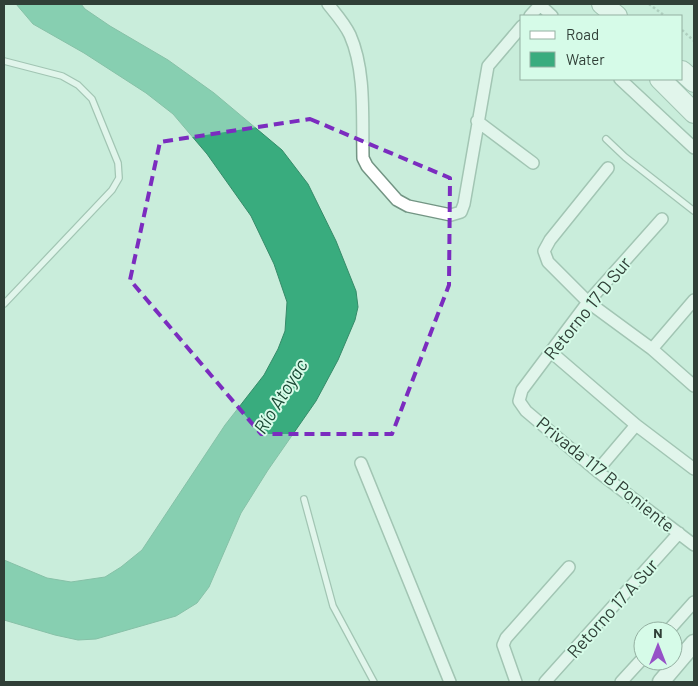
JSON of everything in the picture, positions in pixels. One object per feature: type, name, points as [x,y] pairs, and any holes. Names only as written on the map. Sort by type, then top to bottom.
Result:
[{"type":"highway","points":[[585,4],[596,15]]},
{"type":"highway","points":[[602,4],[616,15]]},
{"type":"highway","points":[[683,72],[694,82]]},
{"type":"highway","points":[[661,80],[694,113]]},
{"type":"main road","points":[[661,682],[694,643]]},
{"type":"street","points":[[328,4],[350,34],[356,53],[360,73],[363,158],[367,166],[398,200],[408,206],[451,214],[461,212],[464,204],[488,66],[520,28]]},
{"type":"street","points":[[531,15],[540,4],[551,15]]},
{"type":"street","points":[[621,80],[694,148]]},
{"type":"street","points":[[478,120],[533,163]]},
{"type":"street","points":[[608,168],[550,240],[544,250],[548,262],[588,302],[652,349],[694,386]]},
{"type":"street","name":"Retorno 17 D Sur","points":[[519,401],[522,390],[588,302],[662,219]]},
{"type":"street","points":[[652,349],[694,300]]},
{"type":"street","points":[[551,352],[636,425],[694,469]]},
{"type":"street","name":"Privada 117 B Poniente","points":[[519,401],[526,411],[597,472],[694,545]]},
{"type":"street","points":[[597,472],[636,425]]},
{"type":"street","points":[[361,463],[450,682]]},
{"type":"street","name":"Retorno 17 A Sur","points":[[545,682],[679,533]]},
{"type":"street","points":[[516,682],[504,645],[506,638],[569,567]]},
{"type":"street","points":[[677,621],[694,602]]},
{"type":"street","points":[[621,682],[633,669]]},
{"type":"lane","points":[[4,61],[62,76],[78,85],[92,99],[118,163],[119,178],[112,190],[4,304]]},
{"type":"lane","points":[[606,139],[694,211]]},
{"type":"lane","points":[[304,498],[333,606],[374,682]]},
{"type":"path","points":[[649,4],[664,15]]},
{"type":"path","points":[[683,31],[694,40]]},
{"type":"highlighted area","points":[[310,119],[450,178],[449,285],[392,434],[261,434],[130,280],[160,142]]},
{"type":"water","name":"Río Atoyac","points":[[16,4],[81,4],[85,9],[110,26],[168,60],[214,93],[282,150],[308,184],[336,241],[356,291],[358,307],[355,320],[338,360],[316,401],[241,513],[209,587],[197,603],[176,616],[96,639],[78,640],[4,620],[4,560],[47,578],[71,582],[105,577],[142,550],[225,425],[264,375],[285,331],[287,302],[274,264],[251,216],[207,154],[173,114],[146,93],[84,53],[33,24]]}]
